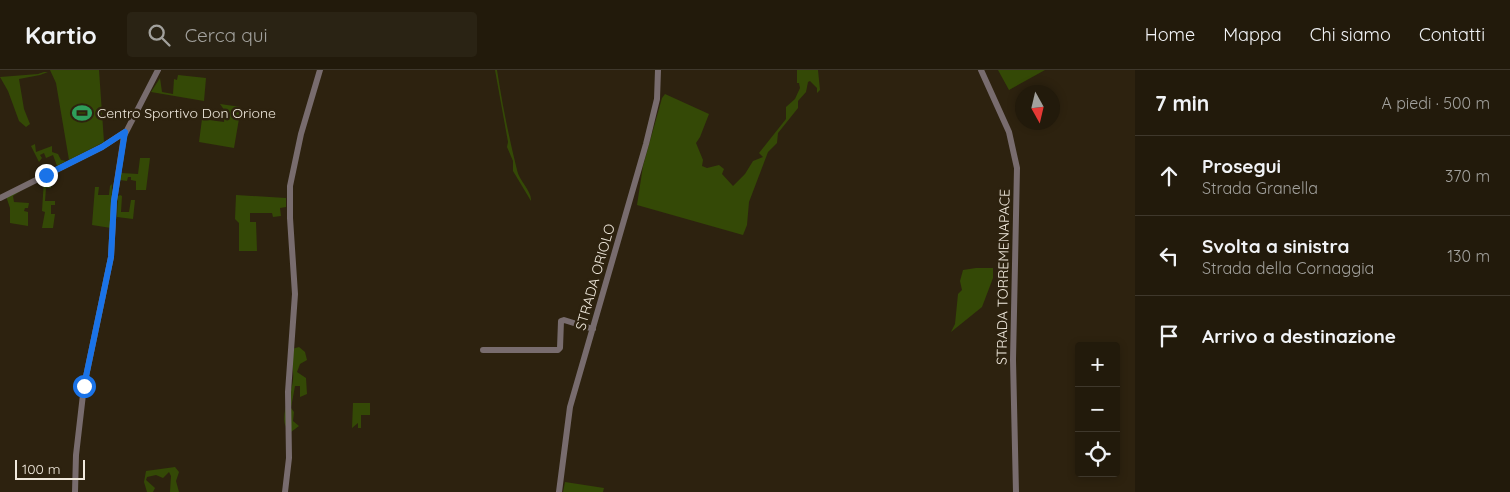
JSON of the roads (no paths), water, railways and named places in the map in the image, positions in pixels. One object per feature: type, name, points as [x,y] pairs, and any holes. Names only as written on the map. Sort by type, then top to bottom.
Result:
[{"type":"street","points":[[74,492],[84,386],[111,257],[114,201],[125,132],[158,70]]},
{"type":"street","points":[[286,492],[290,458],[288,392],[296,294],[290,192],[296,157],[320,70]]},
{"type":"street","name":"STRADA ORIOLO","points":[[559,492],[570,407],[646,144],[657,99],[658,70]]},
{"type":"street","name":"STRADA TORREMENAPACE","points":[[981,70],[1010,132],[1018,168],[1013,360],[1016,492]]},
{"type":"street","points":[[0,198],[102,147],[125,132]]},
{"type":"street","points":[[483,350],[558,350],[560,348],[561,321],[564,320],[593,329]]},
{"type":"place","name":"Centro Sportivo Don Orione","points":[[82,113]]}]
